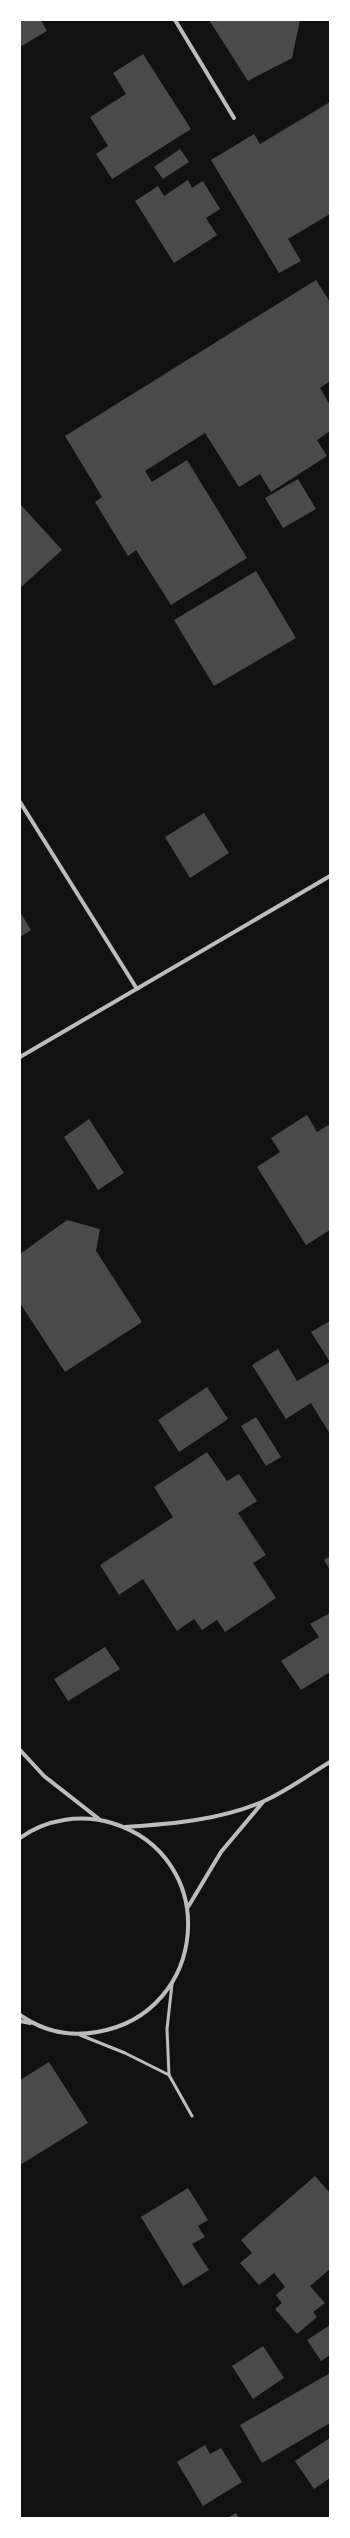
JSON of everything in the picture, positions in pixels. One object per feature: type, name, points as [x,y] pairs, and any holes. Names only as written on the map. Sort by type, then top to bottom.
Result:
[{"type":"street","points":[[175,20],[234,118]]},
{"type":"street","points":[[20,802],[137,989]]},
{"type":"street","points":[[20,1057],[330,876]]},
{"type":"street","points":[[20,1750],[44,1776],[99,1819]]},
{"type":"street","points":[[125,1827],[195,1820],[264,1801],[330,1762]]},
{"type":"street","points":[[188,1907],[221,1852],[264,1801]]},
{"type":"street","points":[[20,1838],[51,1822],[75,1818],[99,1819],[125,1827],[148,1841],[166,1859],[180,1882],[188,1907],[189,1934],[184,1960],[172,1984],[155,2004],[134,2020],[109,2030],[80,2035],[56,2031],[20,2021]]},
{"type":"street","points":[[20,2015],[31,2023]]},
{"type":"lane","points":[[172,1984],[167,2029],[169,2075],[192,2116]]},
{"type":"lane","points":[[80,2035],[119,2051],[169,2075]]},
{"type":"building","points":[[20,20],[41,20],[47,31],[20,47]]},
{"type":"building","points":[[209,20],[300,20],[292,58],[248,81]]},
{"type":"building","points":[[143,54],[191,129],[112,179],[96,154],[108,146],[90,117],[126,94],[113,73]]},
{"type":"building","points":[[330,102],[330,214],[288,239],[301,261],[279,273],[211,160],[254,134],[260,144]]},
{"type":"building","points":[[180,149],[189,162],[163,179],[154,167]]},
{"type":"building","points":[[188,180],[192,188],[203,181],[220,209],[206,218],[217,235],[174,263],[135,201],[158,186],[164,196]]},
{"type":"building","points":[[316,280],[330,302],[330,381],[320,388],[330,405],[330,431],[317,440],[327,456],[271,492],[260,474],[239,487],[205,433],[145,471],[152,482],[187,460],[247,558],[171,605],[136,550],[128,556],[95,502],[102,497],[65,436]]},
{"type":"building","points":[[298,479],[316,509],[283,528],[265,498]]},
{"type":"building","points":[[20,504],[62,550],[20,588]]},
{"type":"building","points":[[256,571],[296,638],[214,686],[174,620]]},
{"type":"building","points":[[204,813],[229,853],[190,878],[165,837]]},
{"type":"building","points":[[20,912],[31,930],[20,937]]},
{"type":"building","points":[[307,1115],[317,1132],[330,1124],[330,1230],[306,1245],[257,1167],[280,1152],[271,1138]]},
{"type":"building","points":[[89,1119],[124,1173],[98,1190],[64,1137]]},
{"type":"building","points":[[67,1220],[100,1229],[96,1251],[142,1322],[65,1372],[20,1303],[20,1254]]},
{"type":"building","points":[[330,1321],[330,1362],[311,1332]]},
{"type":"building","points":[[278,1349],[297,1381],[330,1362],[330,1434],[311,1403],[286,1419],[252,1365]]},
{"type":"building","points":[[207,1387],[228,1419],[179,1452],[158,1420]]},
{"type":"building","points":[[256,1417],[281,1457],[266,1466],[241,1426]]},
{"type":"building","points":[[207,1452],[227,1481],[239,1474],[257,1501],[238,1513],[266,1555],[253,1563],[276,1598],[225,1632],[217,1620],[202,1630],[194,1619],[177,1631],[143,1579],[119,1595],[100,1565],[173,1517],[154,1487]]},
{"type":"building","points":[[330,1556],[330,1570],[324,1560]]},
{"type":"building","points":[[330,1613],[330,1672],[301,1690],[281,1661],[319,1637],[310,1624]]},
{"type":"building","points":[[105,1647],[120,1669],[68,1701],[54,1679]]},
{"type":"building","points":[[49,2062],[88,2123],[20,2165],[20,2080]]},
{"type":"building","points":[[315,2176],[330,2193],[330,2269],[310,2286],[325,2303],[313,2312],[317,2317],[297,2334],[275,2309],[282,2303],[276,2295],[285,2287],[274,2273],[259,2285],[240,2263],[252,2253],[241,2240]]},
{"type":"building","points":[[188,2188],[208,2220],[198,2226],[205,2237],[192,2244],[209,2270],[183,2286],[141,2217]]},
{"type":"building","points":[[330,2325],[330,2355],[321,2361],[307,2340]]},
{"type":"building","points":[[263,2346],[284,2378],[253,2399],[232,2366]]},
{"type":"building","points":[[330,2373],[330,2423],[262,2463],[240,2425]]},
{"type":"building","points":[[330,2438],[330,2478],[314,2489],[295,2461]]},
{"type":"building","points":[[205,2445],[210,2454],[221,2448],[242,2482],[203,2506],[177,2462]]},
{"type":"building","points":[[236,2513],[239,2518],[227,2518]]}]
